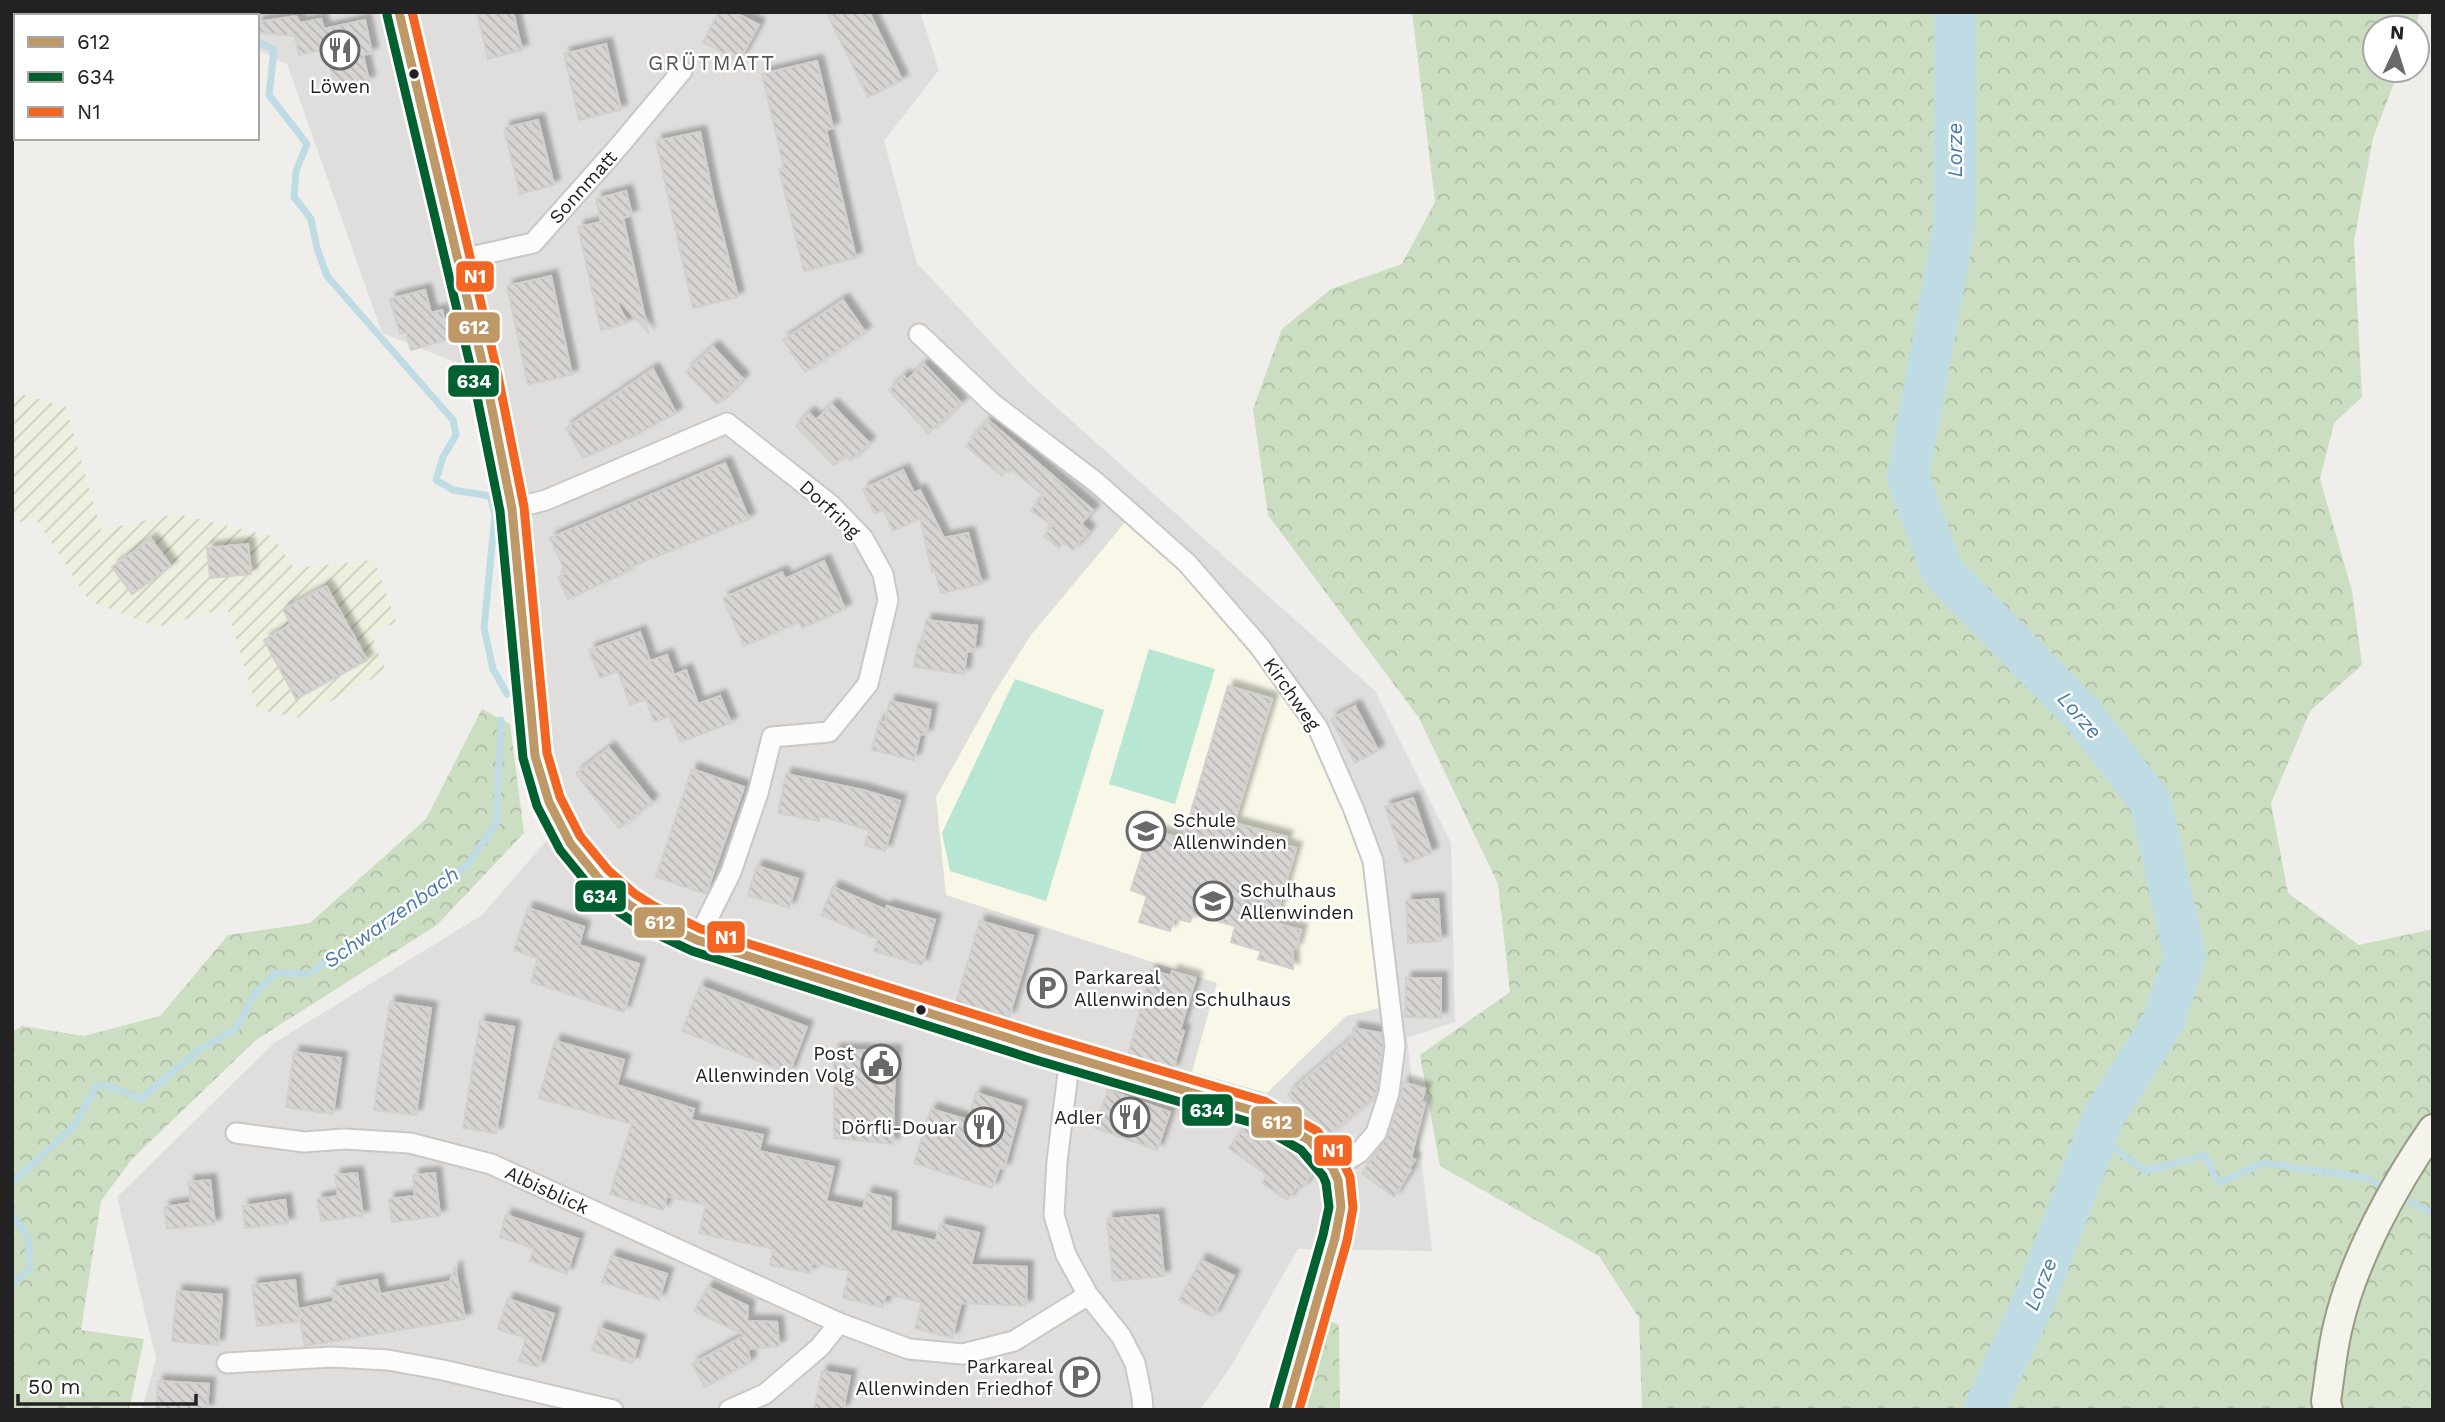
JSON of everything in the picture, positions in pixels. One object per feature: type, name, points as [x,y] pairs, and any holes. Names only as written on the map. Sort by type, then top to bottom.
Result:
[{"type":"street","points":[[399,12],[485,374],[512,509],[535,757],[549,802],[570,843],[599,879],[628,904],[697,940],[1070,1057],[1261,1113],[1308,1140],[1333,1169],[1340,1197],[1338,1224],[1286,1410]]},
{"type":"street","name":"Sonnmatt","points":[[457,260],[533,243],[681,71]]},
{"type":"street","name":"Kirchweg","points":[[919,334],[992,403],[1097,483],[1188,563],[1260,647],[1318,728],[1373,861],[1395,1046],[1389,1093],[1376,1133],[1359,1153],[1333,1169]]},
{"type":"street","name":"Dorfring","points":[[512,509],[546,500],[727,423],[831,505],[863,538],[883,574],[888,600],[868,684],[829,732],[772,737],[758,793],[731,872],[697,940]]},
{"type":"street","points":[[1070,1057],[1057,1161],[1054,1215],[1066,1255],[1088,1295],[1121,1336],[1135,1363],[1143,1410]]},
{"type":"street","name":"Albisblick","points":[[236,1133],[304,1142],[344,1139],[410,1143],[491,1164],[839,1323],[909,1349],[963,1354],[1014,1341],[1088,1295]]},
{"type":"street","points":[[2328,1410],[2326,1401],[2337,1326],[2356,1265],[2378,1221],[2429,1135]]},
{"type":"street","points":[[729,1410],[765,1394],[820,1347],[839,1323]]},
{"type":"street","points":[[227,1363],[332,1357],[388,1360],[443,1370],[612,1410]]},
{"type":"shaded area","points":[[187,12],[920,12],[939,70],[884,141],[917,263],[1028,382],[1375,691],[1451,843],[1455,1022],[1407,1038],[1432,1251],[1298,1249],[1230,1368],[1200,1410],[142,1410],[156,1358],[117,1197],[274,1043],[482,915],[560,825],[485,374],[382,333],[287,64],[259,50],[259,14]]},
{"type":"shaded area","name":"Schule Allenwinden","points":[[1127,520],[1190,580],[1309,726],[1340,796],[1365,864],[1380,1008],[1346,1016],[1267,1093],[1192,1072],[1217,983],[946,895],[936,797],[993,695],[1031,635]]},
{"type":"shaded area","name":"Parkareal Allenwinden Schulhaus","points":[[1042,933],[1061,939],[1050,982],[1087,994],[1076,1032],[1018,1014]]},
{"type":"shaded area","points":[[1173,1178],[1262,1238],[1266,1262],[1178,1202]]},
{"type":"shaded area","name":"Parkareal Allenwinden Friedhof","points":[[1073,1334],[1098,1343],[1095,1360],[1107,1366],[1112,1365],[1120,1389],[1118,1410],[1108,1410],[1040,1387],[1048,1364],[1060,1349],[1068,1351]]},
{"type":"green space","points":[[1412,12],[2420,12],[2361,14],[2361,84],[2394,84],[2373,138],[2354,241],[2362,397],[2334,423],[2320,479],[2352,591],[2362,665],[2310,711],[2271,803],[2288,893],[2359,945],[2433,929],[2433,1410],[1642,1410],[1639,1318],[1599,1256],[1440,1166],[1420,1055],[1510,992],[1498,884],[1419,718],[1268,515],[1253,409],[1282,329],[1331,289],[1402,264],[1435,202]]},
{"type":"green space","points":[[19,393],[66,407],[101,530],[176,514],[272,536],[294,568],[374,560],[397,623],[370,631],[386,671],[300,718],[257,709],[227,608],[157,627],[89,601],[36,519],[12,523],[12,399]]},
{"type":"green space","points":[[1149,649],[1215,669],[1175,804],[1109,784]]},
{"type":"green space","points":[[1015,679],[1104,710],[1046,901],[950,871],[942,833]]},
{"type":"green space","points":[[482,709],[510,724],[524,833],[437,925],[256,1040],[132,1159],[101,1201],[81,1330],[144,1339],[129,1410],[12,1410],[12,1032],[22,1026],[84,1036],[160,1016],[228,935],[310,923],[426,819]]},
{"type":"green space","points":[[1327,1320],[1339,1325],[1340,1410],[1301,1410]]},
{"type":"building","points":[[477,12],[513,12],[522,50],[488,59]]},
{"type":"building","points":[[719,12],[734,12],[759,25],[739,61],[703,42]]},
{"type":"building","points":[[826,12],[869,12],[902,80],[868,97]]},
{"type":"building","points":[[296,16],[300,23],[321,19],[324,29],[365,20],[372,53],[363,55],[369,81],[335,88],[326,49],[299,55],[295,36],[259,32],[259,22]]},
{"type":"building","points":[[606,44],[621,110],[579,120],[564,54]]},
{"type":"building","points":[[817,61],[833,128],[826,130],[856,258],[804,271],[779,169],[784,168],[762,74]]},
{"type":"building","points":[[538,120],[554,185],[520,194],[504,128]]},
{"type":"building","points":[[700,132],[738,297],[693,308],[656,141]]},
{"type":"building","points":[[626,191],[632,215],[623,218],[648,332],[620,301],[617,303],[628,323],[601,330],[578,227],[601,222],[596,199]]},
{"type":"building","points":[[551,276],[572,375],[528,384],[507,286]]},
{"type":"building","points":[[425,290],[431,313],[442,310],[449,339],[411,350],[406,332],[400,334],[390,299]]},
{"type":"building","points":[[843,300],[865,332],[805,372],[783,340]]},
{"type":"building","points":[[713,347],[743,379],[717,404],[686,372]]},
{"type":"building","points":[[924,364],[961,403],[928,433],[889,390],[904,376],[907,380]]},
{"type":"building","points":[[653,369],[676,413],[583,458],[566,428]]},
{"type":"building","points":[[832,405],[869,443],[850,461],[846,454],[834,465],[796,426],[809,413],[816,420]]},
{"type":"building","points":[[988,420],[1093,510],[1081,524],[1089,531],[1073,550],[1063,542],[1059,548],[1044,536],[1052,526],[1031,510],[1044,496],[1009,467],[1002,476],[966,446]]},
{"type":"building","points":[[725,463],[749,519],[625,569],[626,572],[568,599],[558,577],[566,573],[550,538]]},
{"type":"building","points":[[903,470],[914,493],[920,490],[944,538],[968,533],[982,584],[941,593],[935,571],[932,572],[920,518],[893,531],[883,510],[875,514],[863,489]]},
{"type":"building","points":[[151,539],[171,566],[132,594],[112,567]]},
{"type":"building","points":[[248,544],[251,574],[210,578],[207,548]]},
{"type":"building","points":[[824,561],[845,609],[802,628],[799,622],[744,646],[723,598],[782,572],[785,579]]},
{"type":"building","points":[[326,586],[367,660],[296,699],[264,640],[291,624],[283,610]]},
{"type":"building","points":[[926,620],[977,626],[974,652],[967,651],[964,674],[914,667],[918,643],[923,644]]},
{"type":"building","points":[[640,632],[650,661],[667,655],[674,675],[686,670],[698,704],[720,696],[731,723],[680,742],[670,716],[654,722],[646,699],[630,705],[618,671],[600,678],[589,650]]},
{"type":"building","name":"Schulhaus Allenwinden","points":[[1228,686],[1272,699],[1234,823],[1287,837],[1284,845],[1296,848],[1274,923],[1301,930],[1296,949],[1292,949],[1293,969],[1258,959],[1261,951],[1231,942],[1235,926],[1193,914],[1190,922],[1174,918],[1170,931],[1139,922],[1147,896],[1131,890],[1150,830],[1183,839]]},
{"type":"building","points":[[890,701],[931,710],[926,735],[920,734],[914,760],[872,750],[879,721],[885,723]]},
{"type":"building","points":[[1355,706],[1378,750],[1355,763],[1331,719]]},
{"type":"building","points":[[609,748],[652,802],[619,828],[576,774]]},
{"type":"building","points":[[692,769],[744,787],[706,894],[656,877]]},
{"type":"building","points":[[786,774],[863,790],[900,801],[885,851],[865,845],[869,830],[820,816],[819,821],[778,813]]},
{"type":"building","points":[[1413,798],[1432,853],[1405,863],[1385,807]]},
{"type":"building","points":[[757,866],[798,879],[789,908],[748,895]]},
{"type":"building","points":[[833,887],[886,910],[887,906],[935,920],[922,965],[874,951],[878,939],[821,915]]},
{"type":"building","points":[[1438,899],[1441,941],[1408,943],[1406,901]]},
{"type":"building","points":[[528,908],[584,927],[579,945],[639,964],[624,1012],[531,982],[538,958],[514,950]]},
{"type":"building","points":[[980,921],[1033,936],[1009,1017],[956,1002]]},
{"type":"building","points":[[1151,970],[1171,976],[1172,971],[1196,978],[1180,1030],[1184,1031],[1173,1070],[1128,1056]]},
{"type":"building","points":[[1406,978],[1441,978],[1441,1018],[1405,1017]]},
{"type":"building","points":[[700,986],[807,1027],[789,1073],[682,1031]]},
{"type":"building","points":[[390,1002],[431,1008],[416,1115],[374,1110]]},
{"type":"building","points":[[480,1021],[514,1027],[496,1133],[463,1128]]},
{"type":"building","points":[[1353,1028],[1381,1033],[1383,1046],[1377,1090],[1375,1096],[1327,1136],[1311,1122],[1288,1094],[1352,1038]]},
{"type":"building","points":[[555,1041],[624,1060],[617,1085],[694,1109],[691,1120],[763,1135],[759,1151],[834,1167],[826,1201],[863,1209],[867,1193],[891,1198],[892,1234],[893,1231],[936,1241],[940,1224],[979,1233],[971,1265],[1027,1267],[1026,1306],[961,1303],[952,1338],[915,1328],[922,1302],[886,1294],[883,1307],[843,1298],[849,1271],[812,1263],[810,1273],[770,1265],[773,1249],[699,1233],[706,1205],[667,1196],[663,1210],[610,1194],[632,1124],[539,1098]]},
{"type":"building","points":[[834,1050],[895,1051],[893,1144],[834,1138]]},
{"type":"building","points":[[294,1052],[341,1058],[333,1114],[286,1107]]},
{"type":"building","points":[[1403,1082],[1425,1089],[1421,1102],[1425,1103],[1411,1158],[1415,1160],[1394,1197],[1362,1173],[1387,1137],[1401,1097]]},
{"type":"building","points":[[1108,1090],[1170,1112],[1157,1150],[1095,1128]]},
{"type":"building","points":[[976,1093],[1021,1107],[1004,1169],[1000,1167],[992,1188],[914,1163],[931,1109],[968,1120]]},
{"type":"building","points":[[1246,1126],[1285,1145],[1308,1165],[1311,1175],[1302,1188],[1296,1188],[1287,1200],[1262,1183],[1267,1175],[1229,1148]]},
{"type":"building","points":[[357,1173],[363,1216],[321,1221],[317,1199],[338,1196],[335,1175]]},
{"type":"building","points":[[435,1173],[440,1216],[392,1222],[389,1199],[415,1196],[413,1175]]},
{"type":"building","points":[[210,1180],[215,1224],[167,1229],[164,1207],[191,1203],[188,1182]]},
{"type":"building","points":[[285,1200],[288,1223],[245,1228],[243,1206]]},
{"type":"building","points":[[506,1215],[578,1239],[567,1274],[530,1261],[534,1248],[500,1237]]},
{"type":"building","points":[[1158,1215],[1164,1276],[1113,1281],[1107,1219]]},
{"type":"building","points":[[611,1256],[667,1274],[659,1300],[602,1282]]},
{"type":"building","points":[[1201,1260],[1234,1276],[1213,1317],[1179,1300]]},
{"type":"building","points":[[455,1266],[465,1319],[305,1346],[298,1309],[334,1302],[332,1288],[377,1280],[380,1294],[448,1282],[449,1285]]},
{"type":"building","points":[[295,1280],[299,1321],[257,1326],[252,1285]]},
{"type":"building","points":[[708,1287],[748,1306],[747,1321],[777,1322],[779,1346],[748,1349],[750,1362],[705,1387],[692,1364],[745,1335],[694,1311]]},
{"type":"building","points":[[177,1291],[222,1295],[218,1345],[172,1341]]},
{"type":"building","points":[[508,1299],[554,1314],[538,1367],[519,1361],[526,1338],[498,1329]]},
{"type":"building","points":[[599,1328],[639,1341],[632,1363],[592,1350]]},
{"type":"building","points":[[822,1371],[850,1376],[843,1410],[814,1410]]},
{"type":"building","points":[[158,1381],[209,1384],[207,1410],[156,1410]]},
{"type":"waterway","name":"Lorze","points":[[1955,12],[1954,228],[1908,477],[1942,571],[2082,714],[2150,801],[2185,957],[2163,1022],[2104,1116],[2037,1294],[1984,1410]]},
{"type":"waterway","name":"Schwarzenbach","points":[[261,43],[274,50],[269,95],[307,144],[296,171],[294,197],[311,219],[327,276],[453,420],[456,435],[443,457],[436,480],[453,490],[490,496],[495,514],[484,628],[493,669],[507,694]]},
{"type":"waterway","name":"Schwarzenbach","points":[[12,1183],[74,1126],[97,1085],[109,1086],[141,1099],[200,1049],[237,1028],[254,994],[276,973],[309,974],[370,930],[392,922],[467,865],[496,824],[501,720]]},
{"type":"waterway","points":[[2096,1137],[2146,1171],[2205,1155],[2218,1183],[2264,1163],[2366,1178],[2389,1190]]},
{"type":"waterway","points":[[2400,1196],[2433,1214]]},
{"type":"waterway","name":"Schwarzenbach","points":[[12,1214],[28,1237],[30,1269],[12,1283]]},
{"type":"transit line","name":"612","points":[[399,12],[485,374],[512,509],[535,756],[549,802],[570,843],[599,879],[628,904],[648,917],[697,940],[1040,1048],[1261,1113],[1309,1140],[1333,1169],[1338,1180],[1341,1207],[1335,1238],[1286,1410]]},
{"type":"transit line","name":"N1","points":[[412,12],[497,371],[524,507],[547,753],[560,797],[580,836],[608,870],[635,894],[701,929],[1044,1036],[1264,1101],[1317,1131],[1344,1164],[1350,1177],[1353,1208],[1347,1241],[1299,1410]]},
{"type":"transit line","name":"634","points":[[387,15],[473,377],[500,511],[523,758],[537,806],[560,850],[591,888],[620,913],[641,927],[692,951],[1036,1060],[1256,1124],[1301,1150],[1323,1176],[1329,1207],[1274,1407]]},
{"type":"place","name":"Löwen","points":[[340,50]]},
{"type":"place","name":"Schule Allenwinden","points":[[1146,831]]},
{"type":"place","name":"Schulhaus Allenwinden","points":[[1213,901]]},
{"type":"place","name":"Parkareal Allenwinden Schulhaus","points":[[1047,988]]},
{"type":"place","name":"Post Allenwinden Volg","points":[[881,1064]]},
{"type":"place","name":"Adler","points":[[1130,1117]]},
{"type":"place","name":"Dörfli-Douar","points":[[984,1127]]},
{"type":"place","name":"Parkareal Allenwinden Friedhof","points":[[1080,1377]]},
{"type":"district","name":"GRÜTMATT","points":[[712,62]]}]
